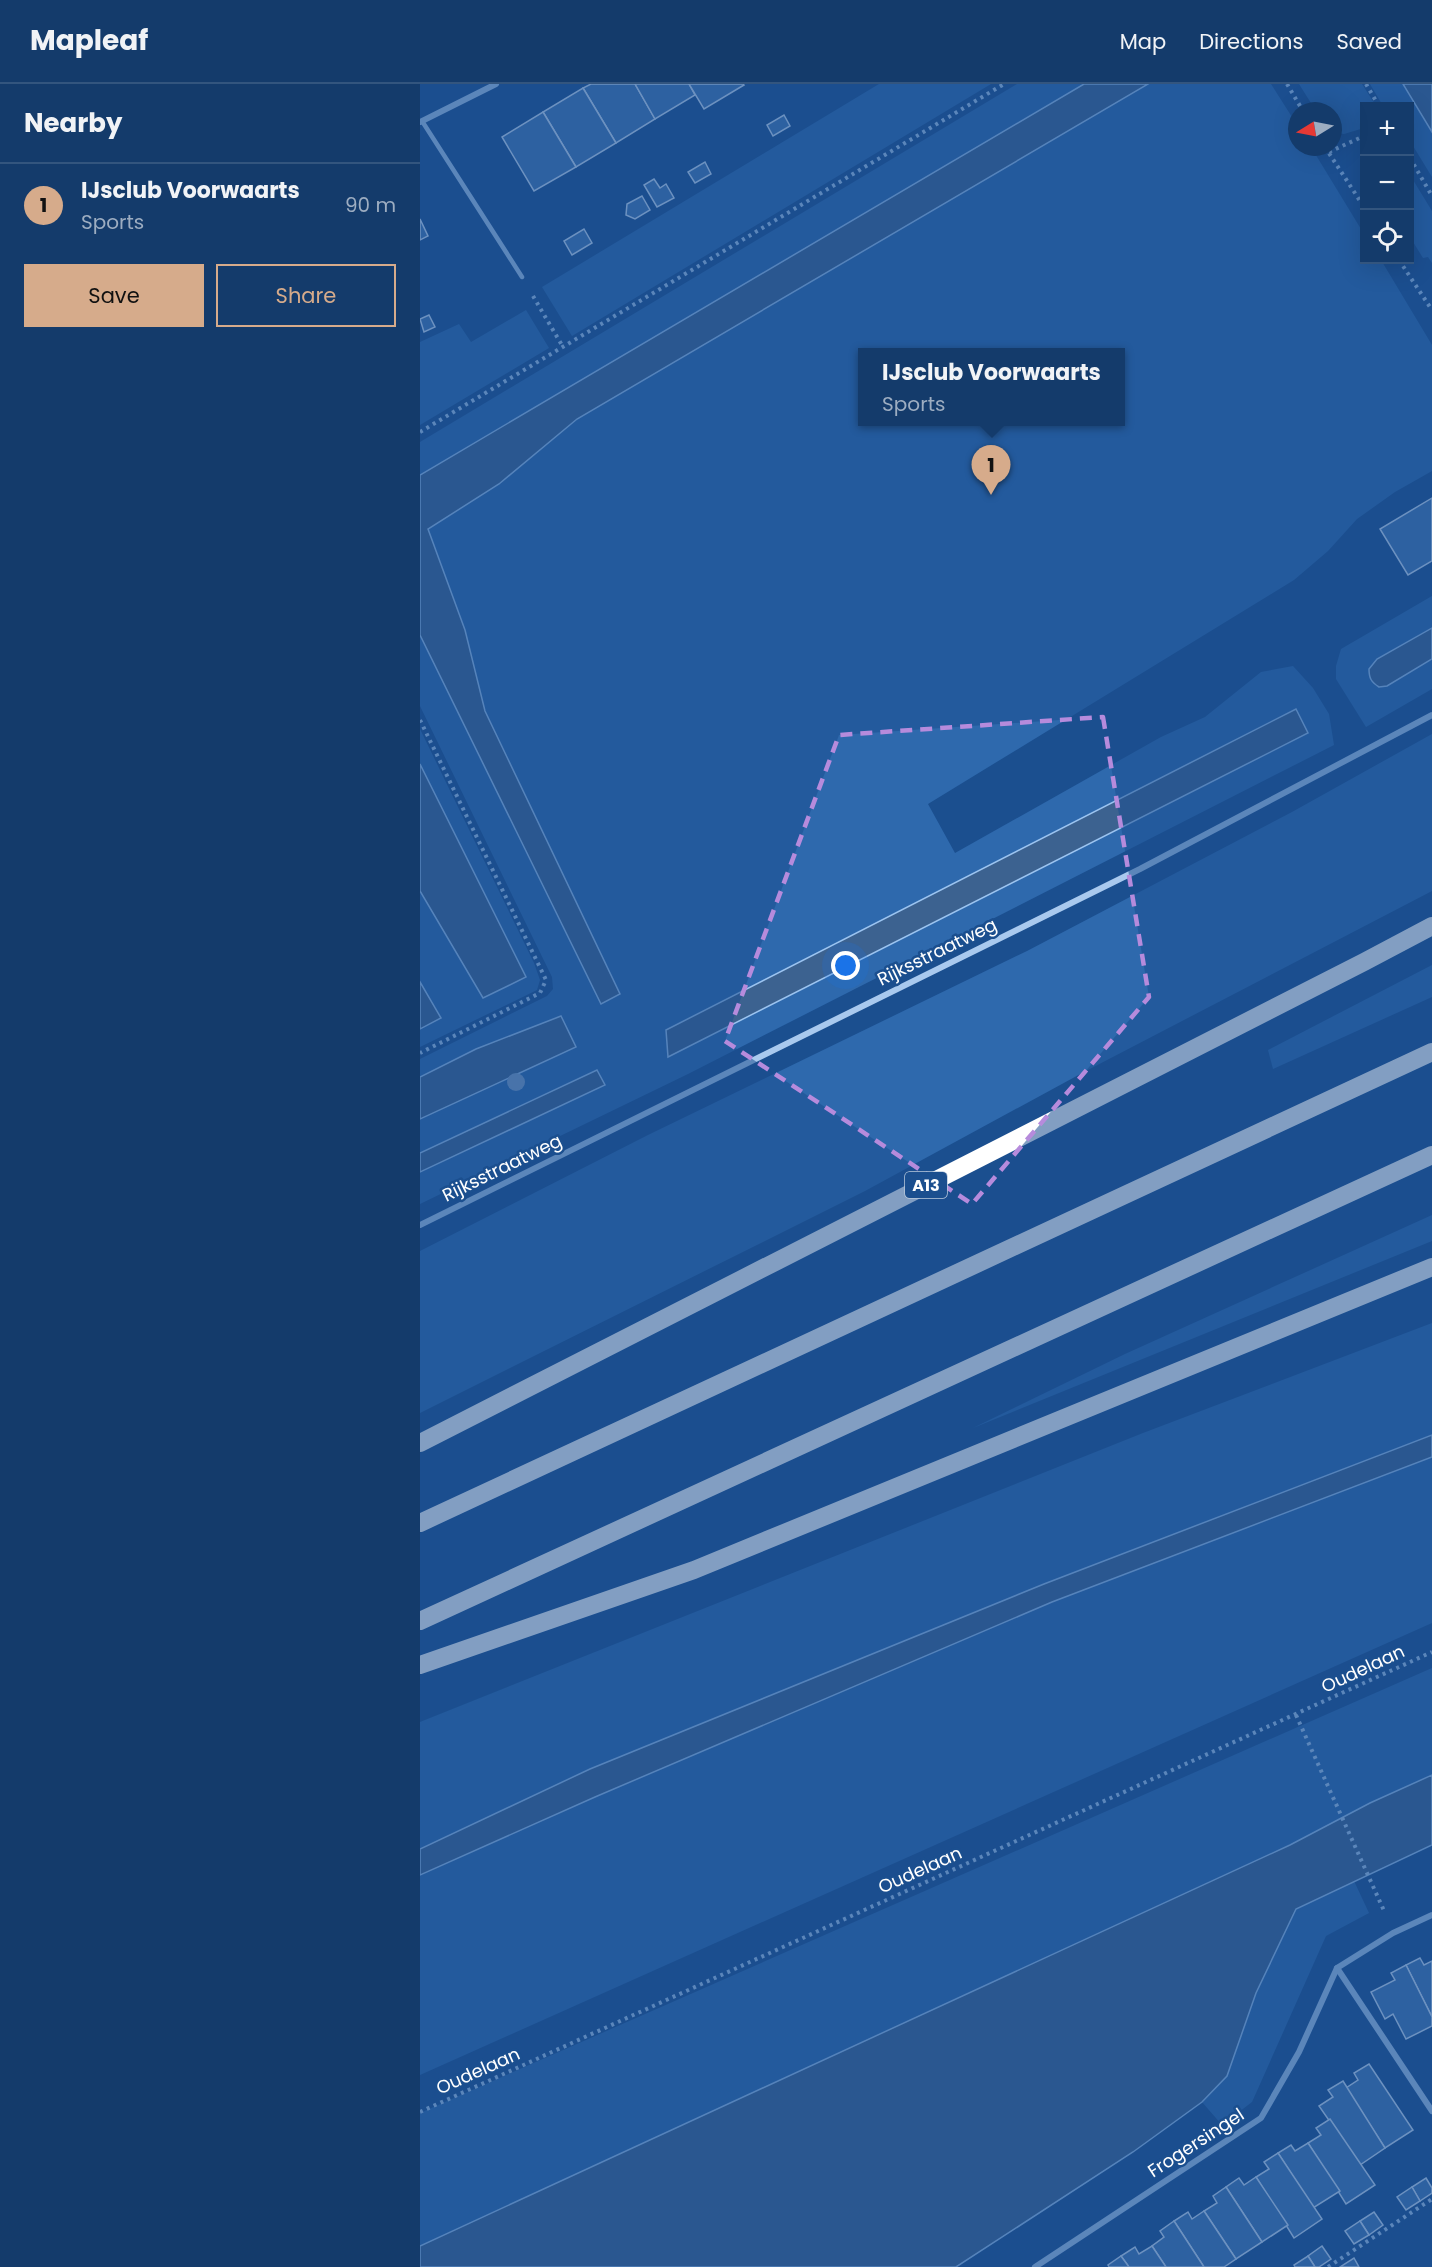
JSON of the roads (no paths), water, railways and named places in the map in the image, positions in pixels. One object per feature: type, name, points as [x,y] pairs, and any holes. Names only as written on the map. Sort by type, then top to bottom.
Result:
[{"type":"highway","name":"A13","points":[[420,1443],[1432,926]]},
{"type":"highway","points":[[420,1523],[1432,1052]]},
{"type":"highway","points":[[420,1621],[1432,1155]]},
{"type":"highway","points":[[420,1665],[694,1570],[1432,1267]]},
{"type":"street","points":[[421,120],[496,84]]},
{"type":"street","name":"Rijksstraatweg","points":[[420,1225],[1140,869],[1432,715]]},
{"type":"street","points":[[1432,1915],[1393,1933],[1337,1968],[1432,2111]]},
{"type":"street","name":"Frogersingel","points":[[1035,2267],[1261,2118],[1299,2052],[1337,1968]]},
{"type":"lane","points":[[421,120],[522,277]]},
{"type":"place","name":"IJsclub Voorwaarts","points":[[991,495]]}]
